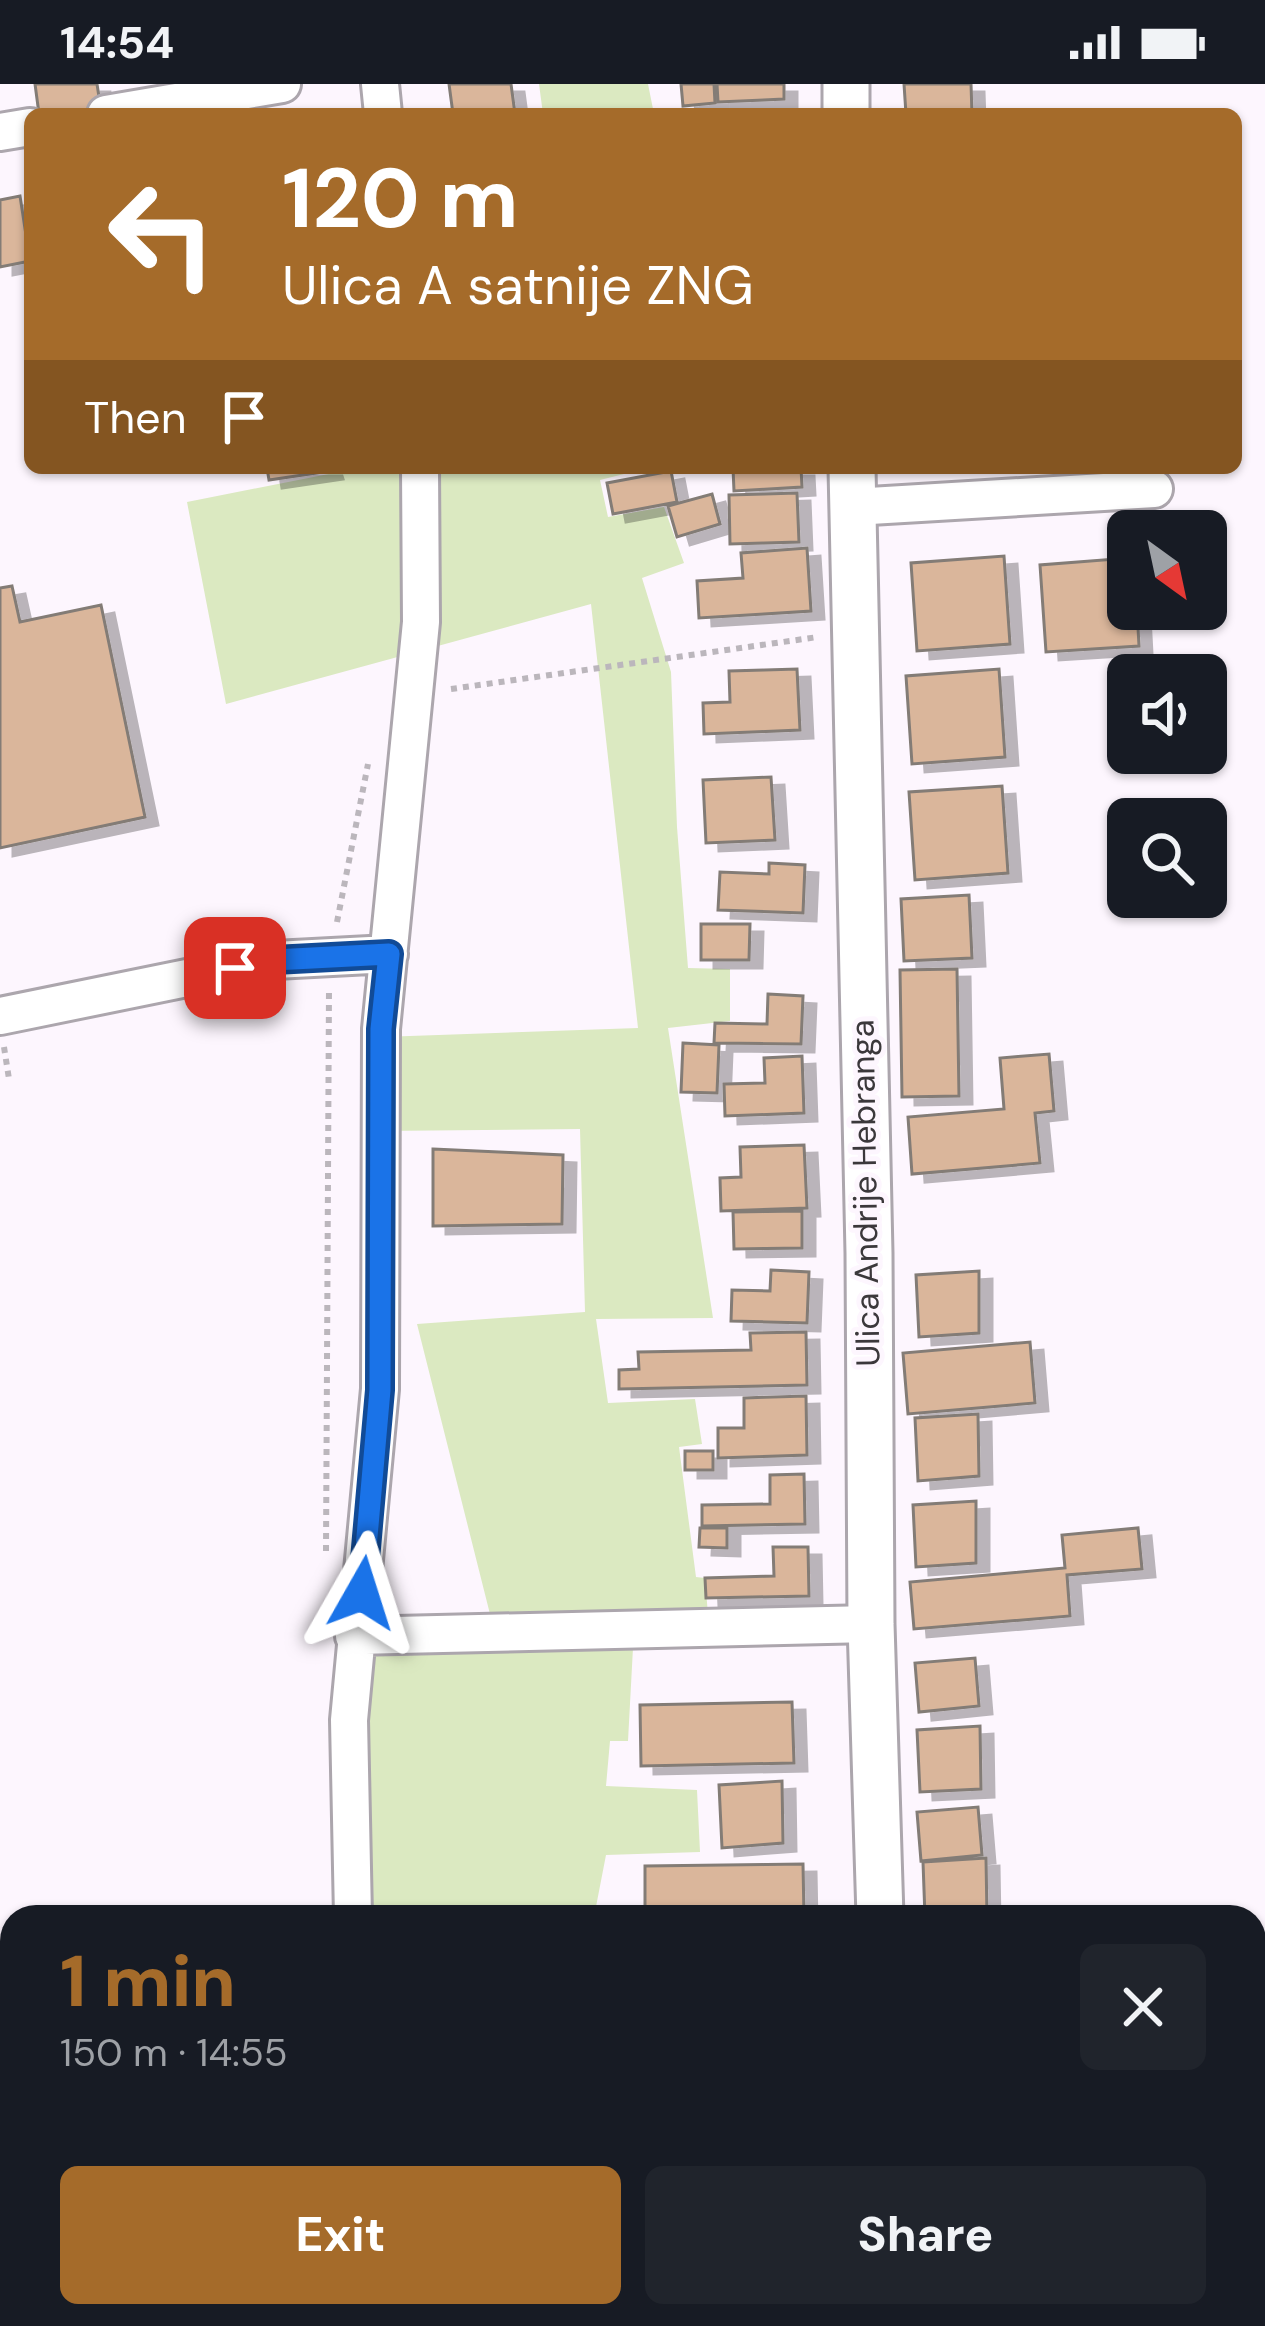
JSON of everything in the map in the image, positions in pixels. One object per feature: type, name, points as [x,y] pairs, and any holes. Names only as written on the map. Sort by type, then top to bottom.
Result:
[{"type":"main road","name":"Ulica Andrije Hebranga","points":[[852,487],[880,1905]]},
{"type":"street","points":[[141,108],[282,84]]},
{"type":"street","points":[[353,1905],[350,1720],[354,1636],[380,1390],[381,1029],[421,622],[421,474]]},
{"type":"street","points":[[852,487],[1154,489]]},
{"type":"street","points":[[0,1016],[274,960],[389,954]]},
{"type":"street","points":[[354,1636],[871,1624]]},
{"type":"path","points":[[438,691],[827,636]]},
{"type":"green space","points":[[539,84],[648,84],[653,108],[542,108]]},
{"type":"green space","points":[[329,474],[624,474],[600,480],[608,517],[664,507],[684,563],[642,578],[671,672],[688,968],[730,969],[730,1021],[668,1028],[713,1318],[596,1319],[608,1403],[695,1399],[702,1444],[679,1447],[696,1577],[705,1578],[709,1627],[634,1629],[628,1741],[610,1741],[606,1786],[697,1790],[700,1852],[606,1855],[596,1905],[353,1905],[354,1636],[494,1630],[417,1324],[585,1312],[580,1129],[380,1131],[381,1037],[638,1028],[591,604],[226,704],[187,502]]},
{"type":"building","points":[[35,84],[97,84],[101,108],[38,108]]},
{"type":"building","points":[[449,84],[511,84],[514,108],[452,108]]},
{"type":"building","points":[[681,84],[714,84],[715,103],[683,106]]},
{"type":"building","points":[[717,84],[784,84],[784,99],[718,102]]},
{"type":"building","points":[[904,84],[971,84],[972,108],[906,108]]},
{"type":"building","points":[[20,196],[24,262],[0,267],[0,200]]},
{"type":"building","points":[[268,474],[310,474],[269,480]]},
{"type":"building","points":[[672,474],[677,502],[613,514],[607,483]]},
{"type":"building","points":[[733,474],[801,474],[802,487],[734,491]]},
{"type":"building","points":[[797,493],[799,542],[730,544],[729,495]]},
{"type":"building","points":[[712,494],[720,524],[677,537],[668,506]]},
{"type":"building","points":[[807,548],[811,611],[699,618],[697,581],[743,578],[741,553]]},
{"type":"building","points":[[1004,556],[1010,644],[917,651],[911,563]]},
{"type":"building","points":[[1107,560],[1107,630],[1138,630],[1139,646],[1046,652],[1040,565]]},
{"type":"building","points":[[12,586],[20,622],[101,605],[145,817],[0,848],[0,588]]},
{"type":"building","points":[[797,669],[800,730],[704,734],[703,703],[730,702],[729,671]]},
{"type":"building","points":[[999,669],[1005,757],[912,764],[906,676]]},
{"type":"building","points":[[771,777],[775,840],[706,843],[703,780]]},
{"type":"building","points":[[1002,786],[1008,873],[915,880],[909,792]]},
{"type":"building","points":[[769,863],[805,865],[803,913],[718,910],[720,872],[769,874]]},
{"type":"building","points":[[969,895],[972,958],[904,961],[901,899]]},
{"type":"building","points":[[701,924],[750,924],[749,960],[701,960]]},
{"type":"building","points":[[957,969],[959,1096],[902,1097],[900,970]]},
{"type":"building","points":[[768,994],[803,996],[801,1044],[714,1043],[715,1023],[767,1024]]},
{"type":"building","points":[[683,1043],[719,1045],[717,1093],[681,1092]]},
{"type":"building","points":[[1049,1054],[1054,1111],[1035,1113],[1040,1163],[912,1174],[908,1117],[1004,1109],[1000,1058]]},
{"type":"building","points":[[802,1056],[804,1113],[725,1116],[724,1084],[765,1083],[764,1058]]},
{"type":"building","points":[[804,1145],[807,1208],[721,1211],[720,1178],[741,1177],[740,1147]]},
{"type":"building","points":[[433,1149],[563,1155],[562,1224],[433,1226]]},
{"type":"building","points":[[802,1211],[802,1248],[734,1249],[733,1212]]},
{"type":"building","points":[[771,1270],[809,1272],[807,1323],[731,1321],[732,1290],[770,1291]]},
{"type":"building","points":[[979,1271],[979,1333],[919,1337],[916,1275]]},
{"type":"building","points":[[806,1332],[807,1385],[619,1389],[619,1370],[639,1369],[638,1352],[751,1350],[750,1333]]},
{"type":"building","points":[[1030,1342],[1035,1403],[908,1414],[903,1353]]},
{"type":"building","points":[[806,1396],[807,1455],[718,1458],[718,1428],[744,1428],[744,1398]]},
{"type":"building","points":[[978,1414],[979,1476],[918,1481],[915,1418]]},
{"type":"building","points":[[685,1451],[713,1451],[713,1470],[685,1470]]},
{"type":"building","points":[[804,1474],[805,1524],[702,1526],[702,1505],[770,1504],[770,1475]]},
{"type":"building","points":[[976,1501],[976,1563],[916,1567],[913,1505]]},
{"type":"building","points":[[700,1528],[727,1528],[727,1548],[699,1547]]},
{"type":"building","points":[[1138,1528],[1142,1569],[1067,1575],[1070,1616],[914,1629],[910,1582],[1065,1568],[1062,1535]]},
{"type":"building","points":[[773,1547],[808,1547],[809,1596],[706,1598],[705,1578],[774,1576]]},
{"type":"building","points":[[975,1658],[979,1706],[919,1712],[915,1663]]},
{"type":"building","points":[[792,1702],[794,1763],[641,1766],[640,1705]]},
{"type":"building","points":[[980,1726],[981,1789],[920,1792],[917,1730]]},
{"type":"building","points":[[782,1781],[783,1843],[722,1848],[719,1785]]},
{"type":"building","points":[[978,1807],[982,1855],[921,1861],[917,1812]]},
{"type":"building","points":[[986,1858],[987,1905],[925,1905],[923,1862]]},
{"type":"building","points":[[803,1864],[804,1905],[645,1905],[645,1866]]},
{"type":"route","points":[[235,968],[274,960],[389,954],[381,1029],[380,1390],[362,1593]]}]
